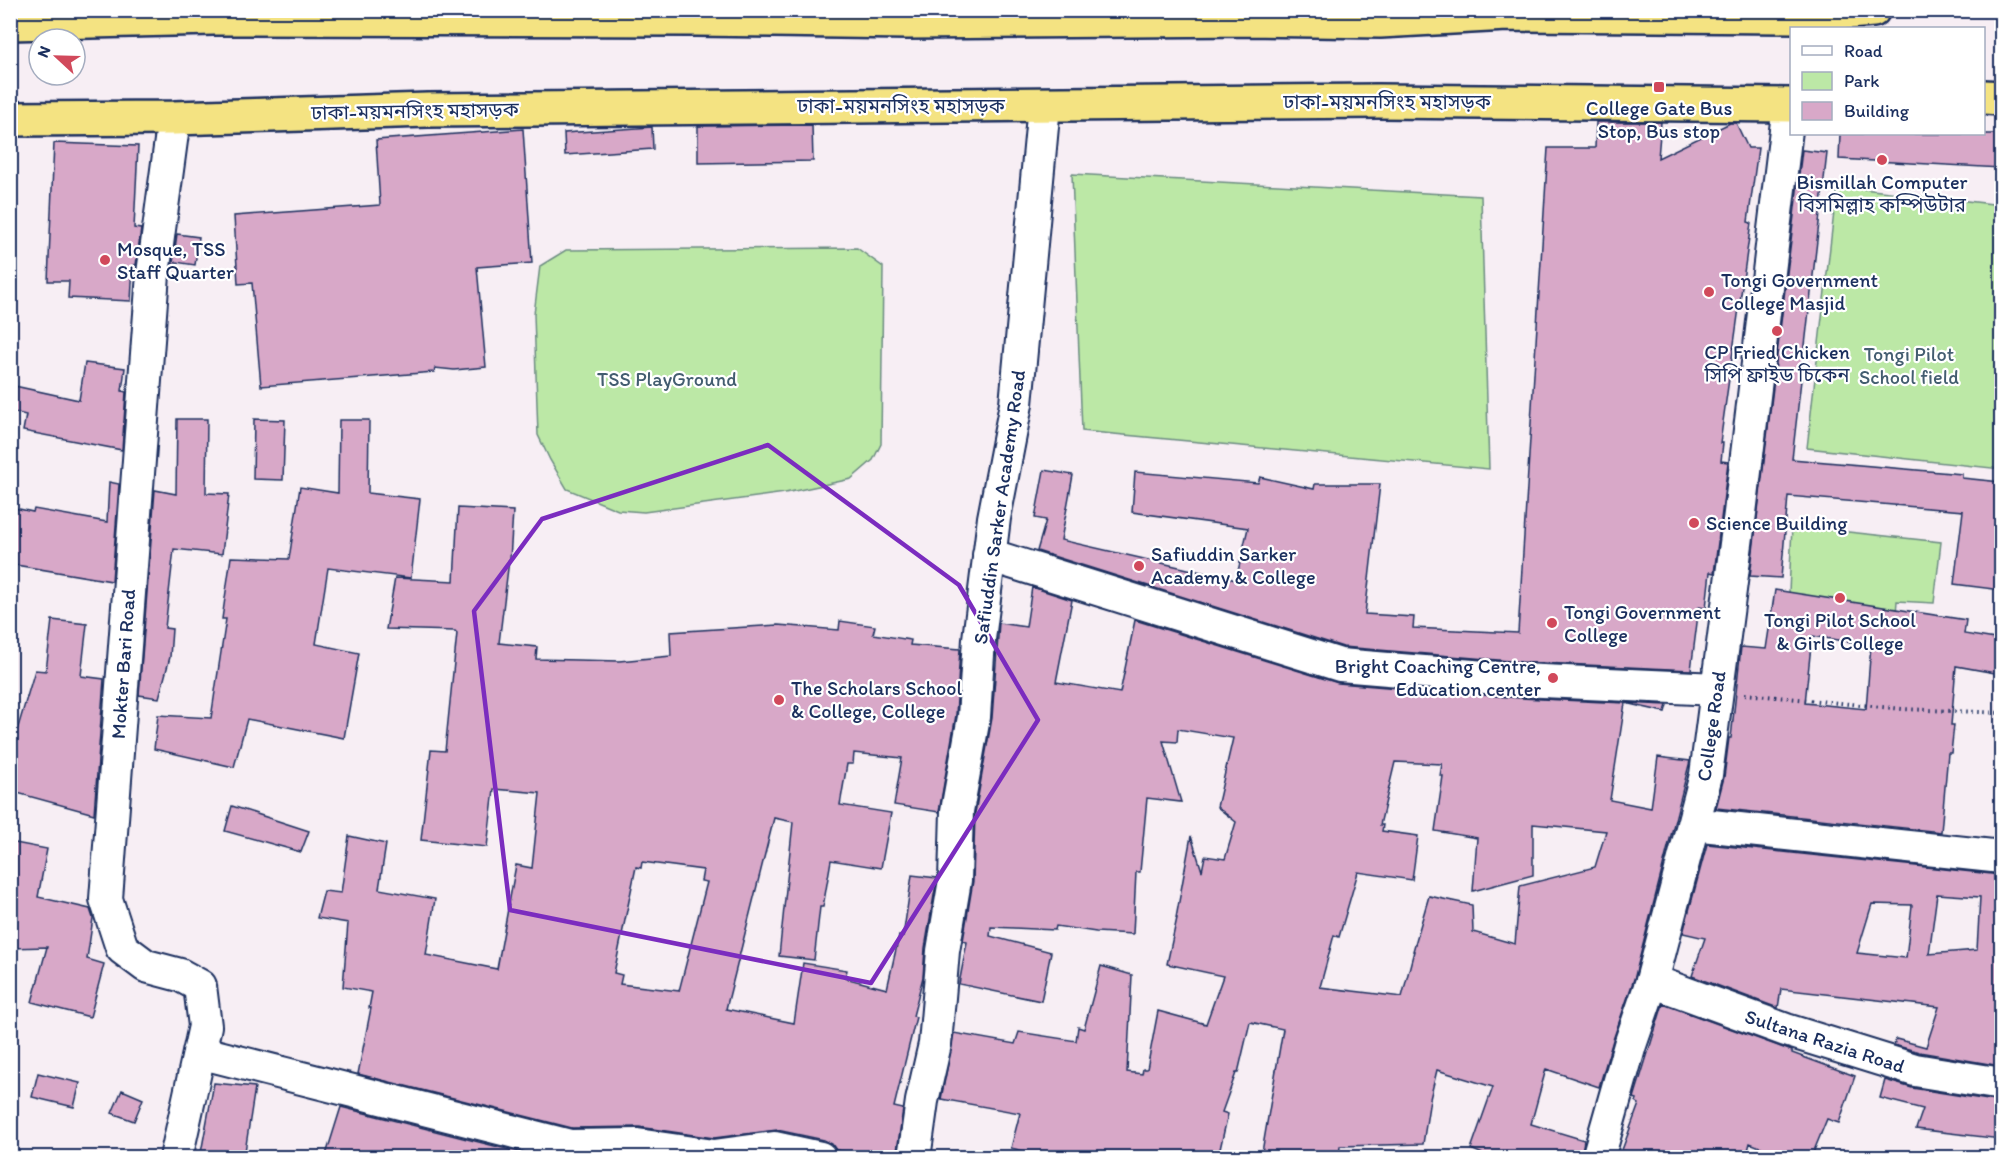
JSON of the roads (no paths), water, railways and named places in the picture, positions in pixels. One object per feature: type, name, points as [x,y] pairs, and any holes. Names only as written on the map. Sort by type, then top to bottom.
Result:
[{"type":"highway","points":[[10,23],[213,18],[907,22],[1014,16],[1380,21],[1507,12],[1797,16],[1873,10]]},
{"type":"highway","points":[[1985,97],[2001,98]]},
{"type":"highway","name":"ঢাকা-ময়মনসিংহ মহাসড়ক","points":[[10,119],[174,118],[428,110],[1390,101],[1790,105]]},
{"type":"street","name":"Safiuddin Sarker Academy Road","points":[[914,1158],[922,1101],[935,1044],[943,951],[955,880],[957,811],[974,717],[979,639],[994,518],[1016,404],[1044,105]]},
{"type":"street","name":"College Road","points":[[1598,1158],[1630,1045],[1652,981],[1706,775],[1790,105]]},
{"type":"street","name":"Mokter Bari Road","points":[[174,118],[153,274],[106,899],[122,948],[146,966],[180,975],[200,986],[205,1026],[176,1158]]},
{"type":"street","points":[[989,555],[1340,665],[1521,680],[1717,690]]},
{"type":"street","points":[[1693,824],[2001,857]]},
{"type":"street","name":"Sultana Razia Road","points":[[1652,981],[1786,1030],[1915,1070],[2001,1084]]},
{"type":"street","points":[[199,1052],[570,1146],[637,1146],[714,1156],[774,1148],[820,1158]]},
{"type":"place","name":"College Gate Bus Stop, Bus stop","points":[[1659,87]]},
{"type":"place","name":"Bismillah Computer বিসমিল্লাহ কম্পিউটার","points":[[1882,160]]},
{"type":"place","name":"Mosque, TSS Staff Quarter","points":[[105,260]]},
{"type":"place","name":"Tongi Government College Masjid","points":[[1709,292]]},
{"type":"place","name":"CP Fried Chicken সিপি ফ্রাইড চিকেন","points":[[1777,331]]},
{"type":"place","name":"Science Building","points":[[1694,523]]},
{"type":"place","name":"Safiuddin Sarker Academy & College","points":[[1139,566]]},
{"type":"place","name":"Tongi Pilot School & Girls College","points":[[1840,598]]},
{"type":"place","name":"Tongi Government College","points":[[1552,623]]},
{"type":"place","name":"Bright Coaching Centre, Education center","points":[[1553,678]]},
{"type":"place","name":"The Scholars School & College, College","points":[[779,700]]},
{"type":"park label","name":"Tongi Pilot School field","points":[[1909,366]]},
{"type":"park label","name":"TSS PlayGround","points":[[667,379]]}]
